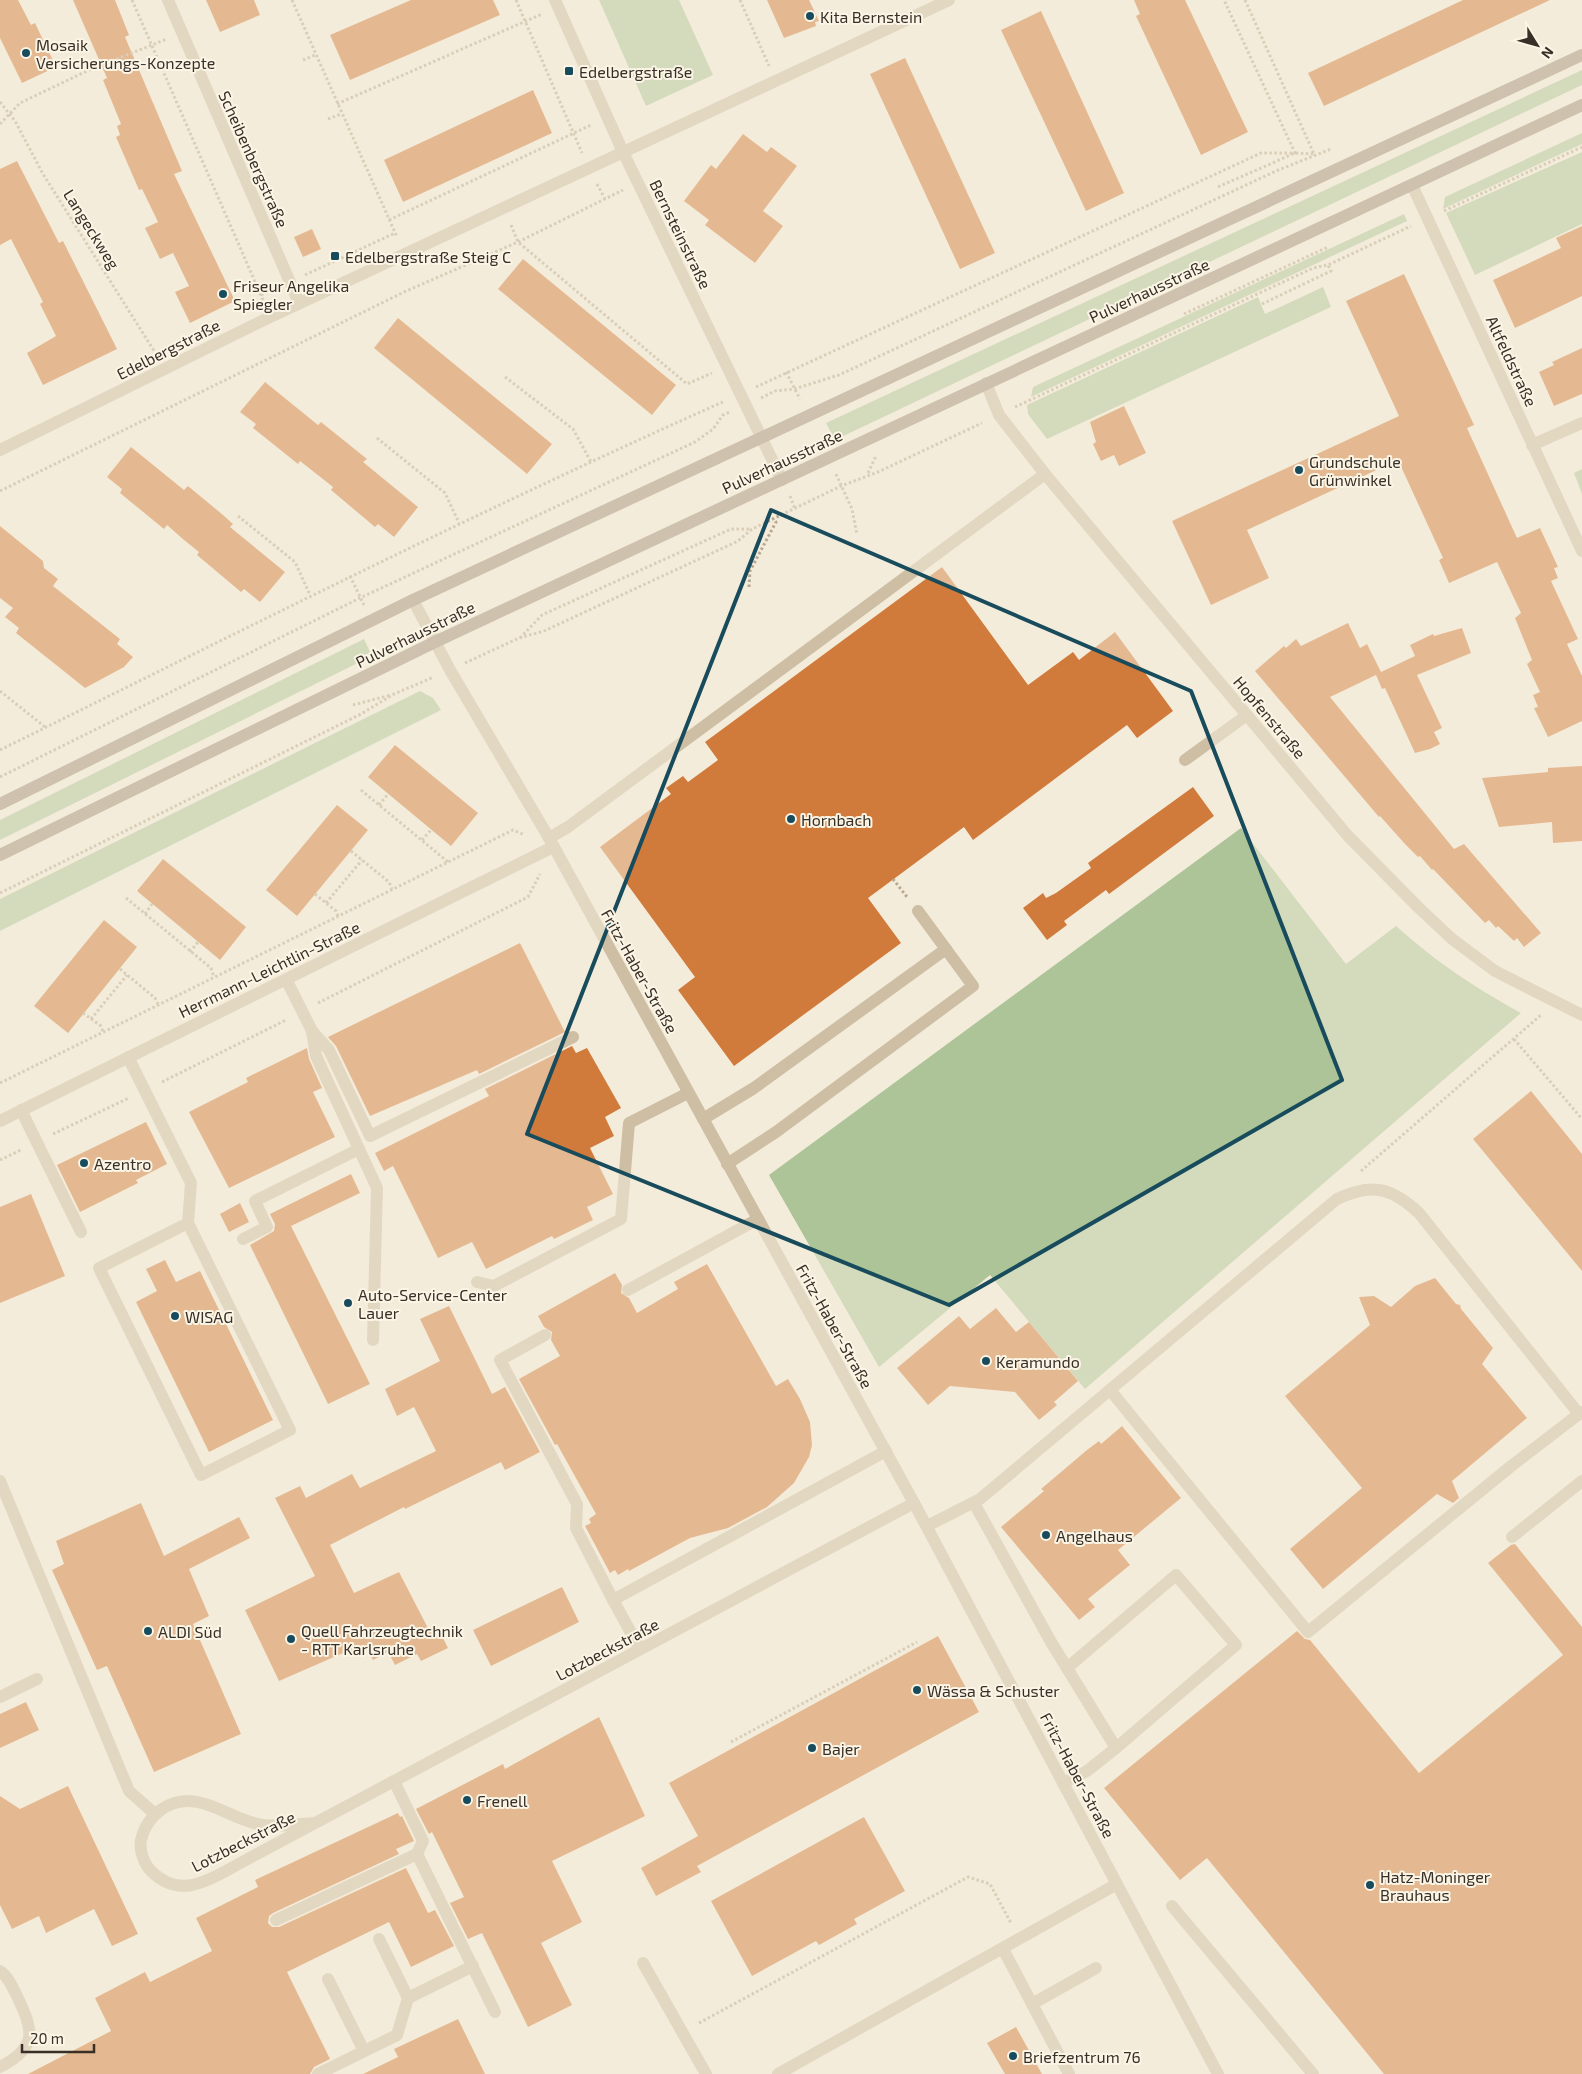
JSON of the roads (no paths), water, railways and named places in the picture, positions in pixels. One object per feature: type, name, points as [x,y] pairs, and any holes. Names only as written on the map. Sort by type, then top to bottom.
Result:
[{"type":"main road","name":"Pulverhausstraße","points":[[0,804],[413,600],[1582,55]]},
{"type":"main road","name":"Pulverhausstraße","points":[[0,855],[435,642],[1582,105]]},
{"type":"street","name":"Scheibenbergstraße","points":[[168,0],[180,34],[299,303]]},
{"type":"street","name":"Edelbergstraße","points":[[0,450],[299,303],[949,0]]},
{"type":"street","name":"Bernsteinstraße","points":[[557,4],[623,152],[782,480]]},
{"type":"street","name":"Altfeldstraße","points":[[1412,185],[1582,551]]},
{"type":"street","name":"Hopfenstraße","points":[[986,383],[999,415],[1045,474],[1348,836],[1452,939],[1495,971],[1582,1015]]},
{"type":"street","points":[[1532,445],[1582,423]]},
{"type":"street","name":"Herrmann-Leichtlin-Straße","points":[[0,1121],[286,979],[551,842],[568,827],[1045,474]]},
{"type":"street","name":"Fritz-Haber-Straße","points":[[413,600],[435,642],[551,842],[914,1502],[1218,2074]]},
{"type":"street","points":[[1185,760],[1247,715]]},
{"type":"street","points":[[728,1164],[776,1132],[973,986],[918,911]]},
{"type":"street","points":[[703,1120],[754,1088],[946,949]]},
{"type":"street","points":[[286,979],[312,1031],[329,1050],[370,1136],[573,1037]]},
{"type":"street","points":[[312,1031],[316,1056],[377,1188],[373,1340]]},
{"type":"street","points":[[128,1057],[191,1183],[188,1223],[290,1430],[201,1475],[98,1268],[188,1223]]},
{"type":"street","points":[[477,1282],[494,1286],[621,1219],[629,1123],[688,1093]]},
{"type":"street","points":[[21,1110],[81,1232]]},
{"type":"street","points":[[243,1238],[267,1227],[254,1201],[359,1149]]},
{"type":"street","points":[[927,1526],[974,1504],[1337,1199],[1361,1190],[1373,1189],[1395,1194],[1419,1213],[1581,1413],[1510,1467],[1308,1632],[1110,1390]]},
{"type":"street","points":[[628,1290],[758,1219]]},
{"type":"street","points":[[545,1335],[500,1360],[577,1504],[576,1528],[640,1649]]},
{"type":"street","points":[[613,1600],[886,1451]]},
{"type":"street","points":[[0,1481],[128,1792],[155,1814]]},
{"type":"street","points":[[1512,1537],[1582,1481]]},
{"type":"street","name":"Lotzbeckstraße","points":[[315,1823],[272,1826],[257,1824],[199,1801],[188,1800],[172,1803],[155,1814],[141,1841],[142,1856],[149,1869],[159,1879],[176,1886],[192,1885],[216,1875],[315,1823],[394,1781],[914,1502]]},
{"type":"street","points":[[974,1504],[1067,1668],[1116,1748]]},
{"type":"street","points":[[1063,1782],[1087,1771],[1236,1645],[1176,1575],[1067,1668]]},
{"type":"street","points":[[0,1697],[37,1679]]},
{"type":"street","points":[[276,1920],[417,1854],[423,1841],[394,1781]]},
{"type":"street","points":[[417,1854],[495,2012]]},
{"type":"street","points":[[778,2074],[1117,1884]]},
{"type":"street","points":[[1172,1906],[1312,2074]]},
{"type":"street","points":[[318,2074],[397,2035],[408,1998],[379,1939]]},
{"type":"street","points":[[1003,1948],[1069,2074]]},
{"type":"street","points":[[643,1962],[706,2074]]},
{"type":"street","points":[[408,1998],[473,1966]]},
{"type":"street","points":[[1032,2004],[1096,1968]]},
{"type":"street","points":[[0,1971],[13,1986],[30,2024],[26,2046],[9,2063],[0,2068]]},
{"type":"street","points":[[328,1980],[364,2052]]},
{"type":"place","name":"Kita Bernstein","points":[[810,16]]},
{"type":"place","name":"Mosaik Versicherungs-Konzepte","points":[[26,53]]},
{"type":"place","name":"Edelbergstraße","points":[[569,71]]},
{"type":"place","name":"Edelbergstraße Steig C","points":[[335,256]]},
{"type":"place","name":"Friseur Angelika Spiegler","points":[[223,294]]},
{"type":"place","name":"Grundschule Grünwinkel","points":[[1299,470]]},
{"type":"place","name":"Hornbach","points":[[791,819]]},
{"type":"place","name":"Azentro","points":[[84,1163]]},
{"type":"place","name":"Auto-Service-Center Lauer","points":[[348,1303]]},
{"type":"place","name":"WISAG","points":[[175,1316]]},
{"type":"place","name":"Keramundo","points":[[986,1361]]},
{"type":"place","name":"Angelhaus","points":[[1046,1535]]},
{"type":"place","name":"ALDI Süd","points":[[148,1631]]},
{"type":"place","name":"Quell Fahrzeugtechnik - RTT Karlsruhe","points":[[291,1639]]},
{"type":"place","name":"Wässa & Schuster","points":[[917,1690]]},
{"type":"place","name":"Bajer","points":[[812,1748]]},
{"type":"place","name":"Frenell","points":[[467,1800]]},
{"type":"place","name":"Hatz-Moninger Brauhaus","points":[[1370,1885]]},
{"type":"place","name":"Briefzentrum 76","points":[[1013,2056]]}]
